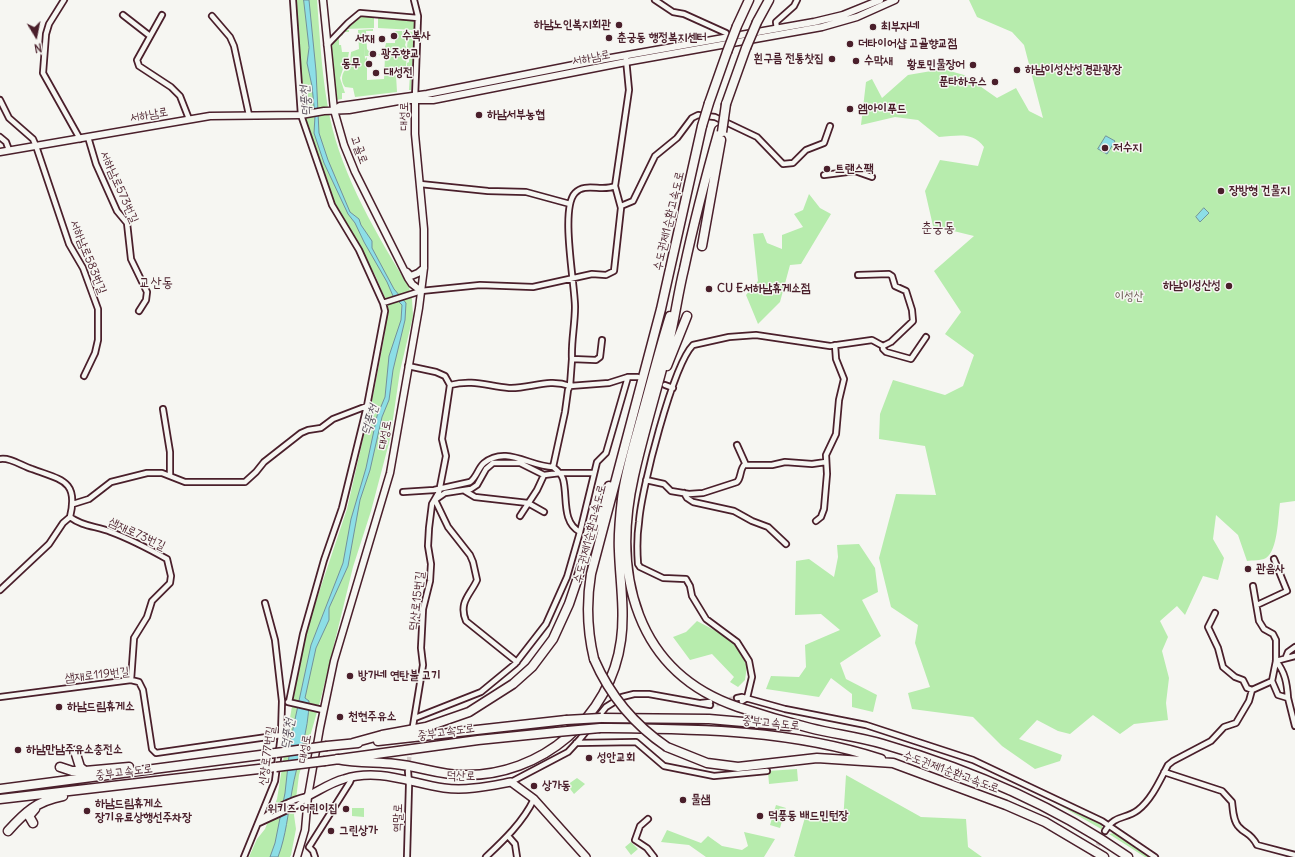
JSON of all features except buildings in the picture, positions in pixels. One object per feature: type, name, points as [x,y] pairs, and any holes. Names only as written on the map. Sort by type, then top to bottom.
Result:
[{"type":"highway","name":"수도권제1순환고속도로","points":[[749,0],[727,52],[702,126],[662,309],[628,433],[588,592],[588,624],[594,659],[602,676],[622,707],[651,736],[667,747],[707,763],[731,766],[818,758],[893,763],[1006,804],[1045,822],[1104,857]]},
{"type":"highway","name":"수도권제1순환고속도로","points":[[767,0],[746,48],[726,104],[721,131],[700,198],[683,274],[662,386],[633,477],[628,514],[627,544],[631,592],[641,621],[658,652],[672,667],[698,689],[737,707],[811,728],[881,743],[991,782],[1046,807],[1098,837],[1128,857]]},
{"type":"highway","points":[[702,246],[721,131]]},
{"type":"highway","points":[[337,759],[352,762],[396,764],[446,774],[470,775],[499,772],[528,762],[559,745],[581,726],[594,708],[611,678],[617,662],[621,639],[622,617],[619,530],[622,496],[630,458],[683,274]]},
{"type":"highway","points":[[662,386],[687,316]]},
{"type":"highway","points":[[353,743],[382,735],[426,728],[469,712],[513,684],[532,667],[553,639],[570,604],[628,433]]},
{"type":"highway","name":"중부고속도로","points":[[0,789],[327,746],[566,720],[601,718],[709,719],[811,728]]},
{"type":"highway","name":"중부고속도로","points":[[0,799],[325,761],[478,740],[600,728],[677,728],[764,733],[833,745],[893,763]]},
{"type":"highway","points":[[75,751],[80,766],[85,771]]},
{"type":"highway","points":[[60,767],[72,772],[154,765],[180,766]]},
{"type":"highway","points":[[8,831],[30,809],[39,803],[70,795],[85,789]]},
{"type":"highway","points":[[33,823],[30,820],[30,813],[55,798]]},
{"type":"main road","name":"덕산로","points":[[308,796],[343,779],[352,777],[384,776],[408,779],[444,788],[475,788],[511,782]]},
{"type":"main road","points":[[511,782],[534,799],[586,857]]},
{"type":"street","points":[[64,0],[47,29],[43,74],[80,139]]},
{"type":"street","points":[[291,703],[303,634],[324,560],[342,508],[367,406],[384,312],[384,303],[359,250],[332,205],[302,115],[293,0]]},
{"type":"street","name":"고골로","points":[[323,0],[334,110],[349,158],[412,284],[421,291]]},
{"type":"street","name":"대성로","points":[[297,857],[305,830],[308,796],[323,710],[346,617],[383,502],[390,473],[421,291],[424,268],[424,224],[415,134],[418,18],[414,0]]},
{"type":"street","points":[[655,0],[666,9],[690,16],[726,32],[729,37]]},
{"type":"street","points":[[777,29],[776,22],[794,6],[797,0]]},
{"type":"street","name":"서하남로","points":[[0,152],[189,119],[249,115],[302,115],[324,111],[349,110],[415,98],[433,100],[729,37],[777,29],[843,15],[880,0]]},
{"type":"street","name":"서하남로","points":[[626,59],[740,42],[845,22],[895,0]]},
{"type":"street","points":[[328,45],[348,23],[362,13],[418,18]]},
{"type":"street","points":[[123,15],[150,36]]},
{"type":"street","points":[[162,15],[137,60],[139,66],[171,87],[180,96],[189,119]]},
{"type":"street","points":[[212,16],[230,37],[234,46],[249,115]]},
{"type":"street","points":[[326,33],[332,36],[337,36]]},
{"type":"street","points":[[384,303],[421,291],[480,285],[533,287],[547,285],[572,277],[592,274],[606,276],[614,271],[621,206],[615,186],[629,90],[626,59]]},
{"type":"street","points":[[0,100],[9,118],[33,139],[36,146]]},
{"type":"street","points":[[621,206],[633,201],[655,156],[677,138],[692,118],[698,115],[714,117],[757,137],[783,164],[793,162],[806,150],[824,142],[830,126]]},
{"type":"street","points":[[0,137],[6,142],[9,150]]},
{"type":"street","name":"서하남로573번길","points":[[88,137],[94,159],[117,211],[127,223],[131,258],[147,292],[146,300],[139,311]]},
{"type":"street","name":"서하남로583번길","points":[[36,146],[69,244],[83,268],[98,309],[98,340],[95,352],[84,376]]},
{"type":"street","points":[[824,175],[855,171],[872,177]]},
{"type":"street","points":[[420,184],[488,191],[526,192],[570,204]]},
{"type":"street","points":[[553,467],[570,386],[572,359],[575,308],[568,219],[570,204],[575,193],[585,187],[597,189],[615,186]]},
{"type":"street","points":[[404,269],[411,276],[415,276],[424,268]]},
{"type":"street","points":[[858,275],[889,274],[892,276],[894,286],[906,290],[910,299],[913,321],[891,342],[883,346]]},
{"type":"street","points":[[744,699],[751,685],[751,669],[749,661],[737,642],[706,619],[692,596],[690,586],[686,579],[663,578],[640,567],[638,557],[638,522],[646,480],[673,388],[689,349],[693,345],[703,342],[756,334],[835,345],[872,340],[883,346],[883,349],[886,352],[912,359],[926,337]]},
{"type":"street","points":[[572,359],[596,360],[600,357],[602,340]]},
{"type":"street","points":[[816,522],[821,516],[824,508],[828,447],[836,434],[839,400],[844,378],[836,359],[835,345]]},
{"type":"street","points":[[408,366],[436,372],[445,376],[450,385],[474,382],[510,388],[539,383],[564,384],[570,386],[609,383],[628,377],[638,377]]},
{"type":"street","points":[[415,718],[481,692],[517,662],[546,624],[567,577],[580,532],[596,462],[606,453],[628,377]]},
{"type":"street","name":"덕산로15번길","points":[[413,726],[423,665],[421,648],[423,609],[430,581],[431,564],[428,540],[432,504],[440,488],[446,456],[442,439],[450,385]]},
{"type":"street","points":[[662,386],[673,388]]},
{"type":"street","points":[[73,504],[89,499],[111,482],[147,473],[162,472],[185,482],[245,482],[249,480],[264,462],[301,434],[308,430],[321,428],[333,419],[367,406]]},
{"type":"street","points":[[163,409],[170,452],[170,476]]},
{"type":"street","points":[[736,446],[745,464]]},
{"type":"street","points":[[403,492],[440,488],[470,482],[485,462],[504,456],[513,456],[540,466],[553,467],[560,472],[563,478],[572,526],[580,532]]},
{"type":"street","points":[[0,459],[63,480],[71,489],[73,504],[70,517],[63,523],[49,544],[0,590]]},
{"type":"street","points":[[646,480],[657,481],[664,484],[671,491],[703,493],[736,482],[739,479],[740,468],[745,464],[756,466],[785,462],[812,464],[826,462]]},
{"type":"street","points":[[465,491],[477,485],[486,468],[493,463],[520,463],[544,475],[560,472],[594,473]]},
{"type":"street","points":[[520,516],[537,490],[544,475]]},
{"type":"street","points":[[517,662],[466,621],[464,608],[466,595],[477,580],[473,562],[448,527],[435,500],[445,493],[457,490],[465,491],[475,497],[528,504],[544,512]]},
{"type":"street","points":[[684,493],[692,502],[734,510],[756,523],[768,527],[786,544]]},
{"type":"street","name":"샘재로73번길","points":[[70,517],[86,526],[100,528],[127,539],[167,559],[170,566],[170,583],[152,601],[147,617],[134,638],[131,680]]},
{"type":"street","points":[[1257,605],[1287,591],[1274,559]]},
{"type":"street","points":[[1253,586],[1259,621],[1264,629],[1273,634],[1276,640],[1276,661],[1272,681],[1278,695],[1288,698]]},
{"type":"street","name":"신장로77번길","points":[[244,857],[270,798],[275,781],[281,735],[282,700],[275,640],[265,603]]},
{"type":"street","points":[[1215,613],[1208,627],[1218,648],[1223,667],[1235,677],[1243,680],[1247,688],[1252,690]]},
{"type":"street","points":[[1286,657],[1288,652],[1295,647]]},
{"type":"street","points":[[1276,661],[1286,657],[1295,656]]},
{"type":"street","points":[[1276,661],[1283,669],[1288,684],[1288,698],[1295,726]]},
{"type":"street","name":"샘재로119번길","points":[[0,697],[131,680],[139,682],[143,690],[152,749],[156,753],[281,735]]},
{"type":"street","points":[[1252,690],[1272,681]]},
{"type":"street","points":[[1105,831],[1113,820],[1137,811],[1147,801],[1168,765],[1179,756],[1211,741],[1224,727],[1236,723],[1249,701],[1252,690]]},
{"type":"street","points":[[511,782],[564,755],[606,707],[622,696],[645,693],[710,704]]},
{"type":"street","points":[[737,698],[785,709],[850,720],[943,749],[1012,777],[1090,814],[1155,857]]},
{"type":"street","points":[[282,700],[323,710]]},
{"type":"street","points":[[576,743],[636,742],[664,766],[714,776],[766,770]]},
{"type":"street","points":[[408,771],[408,779]]},
{"type":"street","points":[[1164,772],[1222,791],[1232,802],[1238,827],[1252,836],[1257,845],[1295,855]]},
{"type":"street","points":[[309,847],[352,777]]},
{"type":"street","name":"역말로","points":[[407,857],[408,779]]},
{"type":"street","points":[[258,824],[268,814],[297,799],[308,796]]},
{"type":"street","points":[[258,824],[296,806],[308,796]]},
{"type":"street","points":[[486,857],[508,836],[530,807],[534,799]]},
{"type":"street","points":[[648,819],[640,826],[635,840],[647,848],[654,857]]},
{"type":"street","points":[[508,836],[515,844],[516,857]]},
{"type":"street","points":[[300,847],[309,847]]},
{"type":"street","points":[[309,847],[316,857]]},
{"type":"green space","points":[[296,0],[317,0],[325,89],[330,118],[336,140],[343,162],[362,206],[409,287],[412,299],[413,316],[400,371],[390,439],[371,511],[353,567],[321,698],[299,775],[294,815],[296,829],[291,855],[290,857],[249,857],[257,839],[265,829],[277,799],[305,634],[347,509],[374,391],[387,313],[385,298],[375,275],[333,202],[308,130],[304,108]]},
{"type":"green space","name":"이성산","points":[[969,0],[1295,0],[1295,501],[1280,503],[1277,533],[1273,548],[1270,554],[1262,560],[1247,561],[1238,535],[1216,515],[1213,539],[1224,558],[1218,580],[1203,576],[1185,615],[1177,606],[1160,621],[1168,637],[1162,651],[1169,678],[1166,703],[1168,720],[1134,724],[1120,734],[1093,715],[1070,734],[1058,731],[1037,720],[1019,739],[1062,755],[1060,761],[1035,769],[1002,746],[973,717],[912,709],[908,693],[930,687],[915,643],[918,625],[891,607],[879,558],[896,494],[936,495],[925,446],[879,439],[880,414],[893,380],[945,395],[963,386],[974,355],[945,334],[961,312],[934,271],[974,236],[933,226],[925,191],[940,160],[978,166],[984,147],[975,139],[969,137],[939,137],[918,120],[895,117],[861,125],[866,82],[872,79],[882,98],[908,75],[943,69],[964,75],[997,98],[1016,88],[1029,111],[1043,118],[1024,45],[1012,32],[977,17]]},
{"type":"green space","points":[[364,15],[374,16],[374,28],[344,29]]},
{"type":"green space","points":[[378,16],[413,20],[415,21],[414,30],[378,28]]},
{"type":"green space","points":[[373,29],[373,31],[366,31],[367,49],[373,56],[365,56],[364,41],[365,59],[367,57],[367,80],[384,79],[385,56],[378,55],[384,52],[386,43],[395,43],[395,31],[402,31],[403,35],[407,38],[405,45],[407,49],[406,68],[396,75],[397,92],[355,97],[353,88],[345,87],[342,81],[342,76],[345,70],[349,70],[351,52],[359,49],[358,30]]},
{"type":"green space","points":[[343,30],[349,30],[349,32],[343,32],[343,35],[339,37],[339,45],[341,45],[342,52],[349,52],[347,63],[342,64],[343,69],[340,78],[345,93],[342,93],[342,99],[337,100],[330,45]]},
{"type":"green space","points":[[403,31],[414,32],[411,90],[409,90],[410,74],[402,74],[407,69],[407,63],[409,62],[409,57],[407,56],[408,35],[404,36]]},
{"type":"green space","points":[[809,194],[820,208],[831,214],[801,264],[790,265],[780,302],[758,324],[746,295],[758,281],[753,234],[763,233],[767,243],[782,249],[782,235],[803,227],[794,214],[803,210]]},
{"type":"green space","points":[[859,544],[875,568],[878,592],[862,600],[881,636],[840,663],[846,679],[877,695],[873,712],[852,707],[852,694],[831,678],[819,697],[766,689],[771,676],[799,677],[806,667],[805,645],[840,630],[821,614],[795,615],[796,561],[809,559],[834,577],[838,557],[837,545]]},
{"type":"green space","points":[[697,621],[733,640],[747,666],[745,680],[738,687],[730,682],[734,677],[712,654],[690,660],[673,637],[686,632]]},
{"type":"green space","points":[[797,769],[798,781],[769,784],[768,771]]},
{"type":"green space","points":[[846,775],[921,817],[966,819],[968,847],[982,857],[794,856],[806,814],[843,822]]},
{"type":"green space","points":[[577,778],[585,784],[574,794],[567,785]]},
{"type":"green space","points":[[1031,789],[1095,819],[1101,823],[1103,830]]},
{"type":"green space","points":[[776,805],[786,808],[780,828],[770,825]]},
{"type":"green space","points":[[352,808],[364,808],[364,817],[352,816]]},
{"type":"green space","points":[[667,830],[701,843],[708,836],[722,846],[742,850],[748,846],[744,832],[775,839],[764,857],[706,857],[689,845],[661,842]]},
{"type":"green space","points":[[1114,833],[1151,857],[1145,857],[1109,834]]},
{"type":"green space","points":[[631,842],[638,849],[631,855],[625,847]]},
{"type":"water","points":[[304,0],[309,0],[316,71],[319,133],[328,160],[350,212],[359,219],[361,225],[372,241],[372,248],[394,289],[406,303],[405,320],[393,370],[389,400],[382,417],[370,470],[360,500],[348,566],[329,608],[329,620],[316,648],[305,698],[309,701],[307,724],[294,780],[283,841],[278,857],[270,857],[275,843],[285,793],[291,738],[311,645],[343,563],[351,519],[366,468],[377,416],[385,397],[389,356],[401,320],[402,305],[393,296],[355,223],[348,214],[324,163],[314,133],[315,116],[312,86],[307,63],[309,48]]},
{"type":"water","points":[[1106,136],[1115,141],[1107,154],[1098,149]]},
{"type":"water","points":[[1204,208],[1209,213],[1200,222],[1196,217]]},
{"type":"tunnel","points":[[710,702],[737,698]]},
{"type":"tunnel","points":[[710,705],[742,701]]},
{"type":"tunnel","points":[[408,768],[412,736]]},
{"type":"tunnel","points":[[1092,857],[1105,831]]},
{"type":"place","name":"하남노인복지회관","points":[[619,25]]},
{"type":"place","name":"최부자네","points":[[873,27]]},
{"type":"place","name":"수복사","points":[[394,36]]},
{"type":"place","name":"춘궁동 행정복지센터","points":[[609,38]]},
{"type":"place","name":"서재","points":[[382,39]]},
{"type":"place","name":"더타이어샵 고골향교점","points":[[850,44]]},
{"type":"place","name":"광주향교","points":[[373,54]]},
{"type":"place","name":"흰구름 전통찻집","points":[[832,59]]},
{"type":"place","name":"수막새","points":[[856,61]]},
{"type":"place","name":"동무","points":[[369,64]]},
{"type":"place","name":"황토민물장어","points":[[973,65]]},
{"type":"place","name":"하남이성산성경관광장","points":[[1017,70]]},
{"type":"place","name":"대성전","points":[[376,73]]},
{"type":"place","name":"푼타하우스","points":[[995,82]]},
{"type":"place","name":"엠아이푸드","points":[[850,109]]},
{"type":"place","name":"하남서부농협","points":[[479,115]]},
{"type":"place","name":"저수지","points":[[1105,148]]},
{"type":"place","name":"트랜스팩","points":[[827,169]]},
{"type":"place","name":"장방형 건물지","points":[[1221,191]]},
{"type":"place","name":"하남이성산성","points":[[1229,286]]},
{"type":"place","name":"CU E서하남휴게소점","points":[[709,289]]},
{"type":"place","name":"관음사","points":[[1248,569]]},
{"type":"place","name":"방가네 연탄불 고기","points":[[350,676]]},
{"type":"place","name":"하남드림휴게소","points":[[59,707]]},
{"type":"place","name":"천현주유소","points":[[340,717]]},
{"type":"place","name":"하남만남주유소충전소","points":[[18,750]]},
{"type":"place","name":"성안교회","points":[[589,758]]},
{"type":"place","name":"상가동","points":[[534,786]]},
{"type":"place","name":"물샘","points":[[683,800]]},
{"type":"place","name":"위키즈 어린이집","points":[[346,809]]},
{"type":"place","name":"하남드림휴게소 장기유료상행선주차장","points":[[87,811]]},
{"type":"place","name":"덕풍동 배드민턴장","points":[[760,816]]},
{"type":"place","name":"그린상가","points":[[331,831]]},
{"type":"district","name":"춘궁동","points":[[938,228]]},
{"type":"district","name":"교산동","points":[[156,283]]},
{"type":"water label","name":"덕풍천","points":[[306,101]]},
{"type":"water label","name":"덕풍천","points":[[370,420]]},
{"type":"water label","name":"덕풍천","points":[[288,734]]}]
